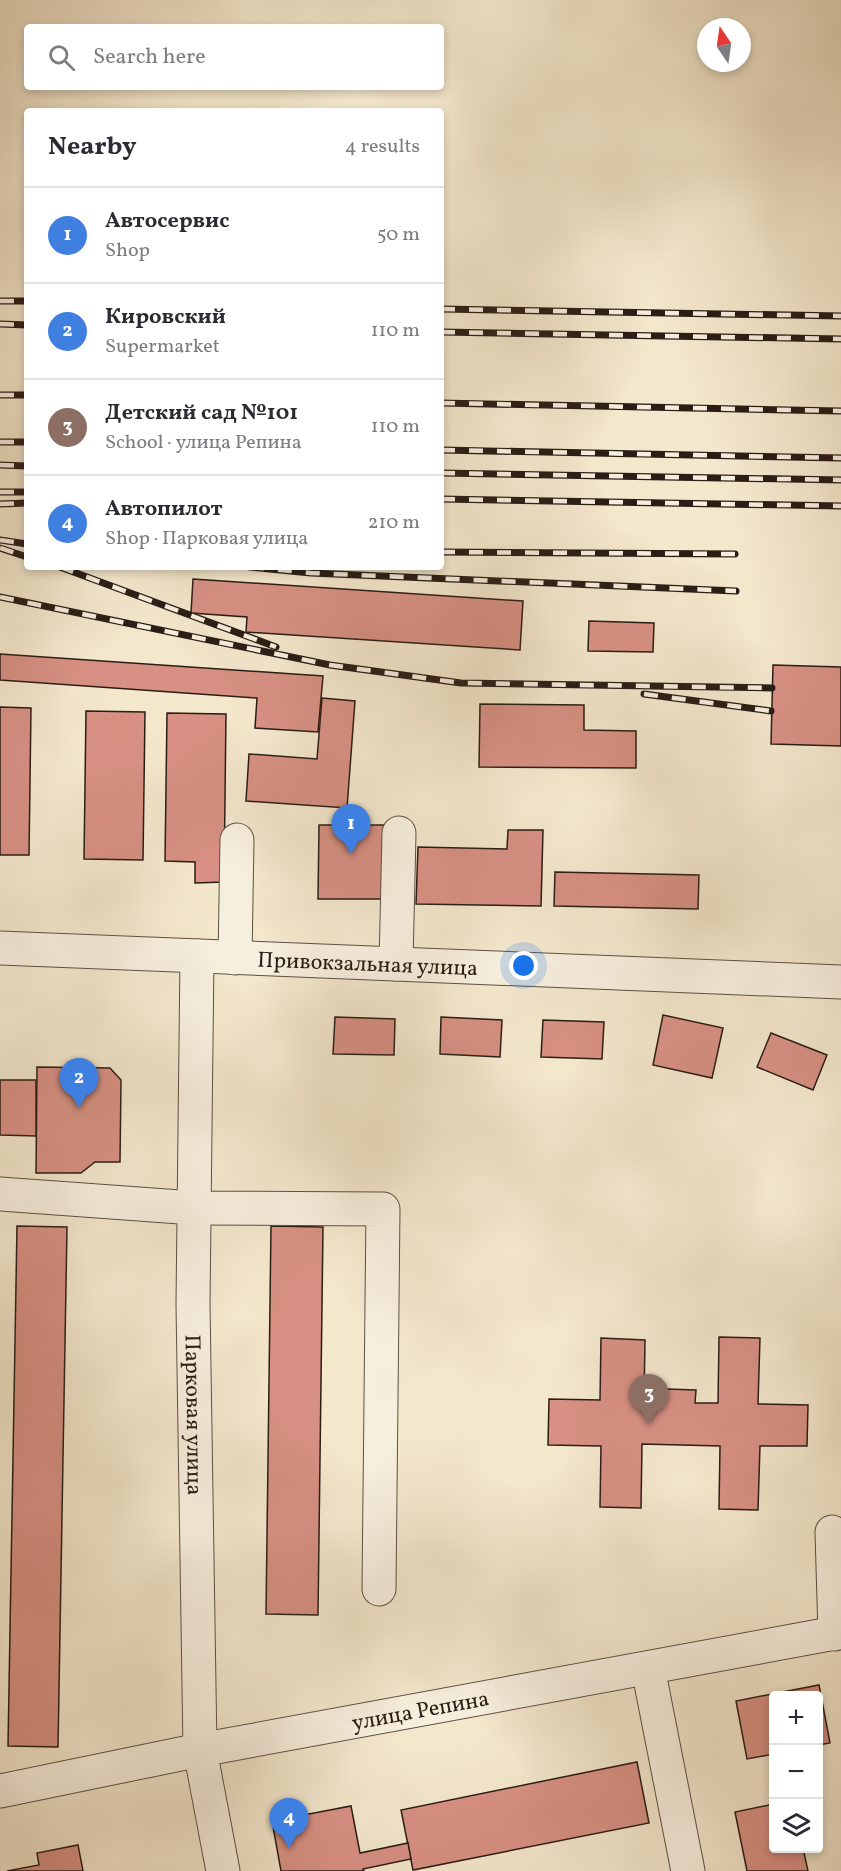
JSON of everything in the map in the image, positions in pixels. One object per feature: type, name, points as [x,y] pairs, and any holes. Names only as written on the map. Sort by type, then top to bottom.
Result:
[{"type":"street","points":[[396,964],[399,832]]},
{"type":"street","points":[[235,958],[237,840]]},
{"type":"street","name":"Привокзальная улица","points":[[0,948],[841,982]]},
{"type":"street","name":"Парковая улица","points":[[197,956],[193,1304],[201,1750],[223,1871]]},
{"type":"street","points":[[0,1194],[194,1208],[383,1209],[379,1589]]},
{"type":"street","points":[[831,1532],[838,1633]]},
{"type":"street","name":"улица Репина","points":[[0,1791],[201,1750],[838,1633]]},
{"type":"street","points":[[648,1668],[688,1871]]},
{"type":"building","points":[[193,579],[523,601],[520,650],[246,632],[247,617],[191,613]]},
{"type":"building","points":[[589,621],[654,623],[653,652],[588,651]]},
{"type":"building","points":[[0,654],[323,676],[318,732],[255,728],[257,698],[0,680]]},
{"type":"building","points":[[773,665],[841,667],[841,746],[771,744]]},
{"type":"building","points":[[322,698],[355,701],[347,808],[246,801],[249,754],[317,759]]},
{"type":"building","points":[[480,704],[584,705],[584,730],[636,731],[636,768],[479,767]]},
{"type":"building","points":[[0,707],[31,708],[29,855],[0,855]]},
{"type":"building","points":[[86,711],[145,712],[143,860],[84,859]]},
{"type":"building","points":[[167,713],[226,714],[224,882],[195,883],[195,862],[165,861]]},
{"type":"building","points":[[319,825],[385,825],[385,899],[318,899]]},
{"type":"building","points":[[508,830],[543,830],[541,906],[416,904],[418,847],[507,849]]},
{"type":"building","points":[[555,872],[699,875],[698,909],[554,906]]},
{"type":"building","points":[[663,1015],[723,1028],[712,1078],[653,1065]]},
{"type":"building","points":[[335,1017],[395,1019],[394,1055],[333,1054]]},
{"type":"building","points":[[441,1017],[502,1020],[500,1057],[440,1054]]},
{"type":"building","points":[[543,1020],[604,1022],[602,1059],[541,1057]]},
{"type":"building","points":[[771,1033],[827,1055],[813,1090],[757,1067]]},
{"type":"building","points":[[37,1067],[110,1068],[121,1080],[120,1162],[95,1162],[81,1173],[36,1173]]},
{"type":"building","points":[[0,1080],[36,1080],[36,1136],[0,1135]]},
{"type":"building","points":[[17,1226],[67,1227],[58,1747],[8,1746]]},
{"type":"building","points":[[271,1226],[323,1227],[318,1615],[266,1614]]},
{"type":"building","points":[[719,1337],[760,1338],[758,1404],[808,1405],[807,1446],[760,1446],[758,1510],[719,1509],[720,1446],[642,1444],[641,1508],[600,1507],[601,1446],[548,1445],[549,1399],[600,1400],[601,1338],[645,1340],[644,1401],[666,1401],[667,1389],[696,1390],[695,1403],[718,1403]]},
{"type":"building","points":[[819,1685],[820,1691],[788,1691]]},
{"type":"building","points":[[769,1695],[769,1755],[747,1759],[736,1701]]},
{"type":"building","points":[[823,1706],[830,1743],[823,1744]]},
{"type":"building","points":[[637,1762],[649,1823],[413,1870],[401,1810]]},
{"type":"building","points":[[769,1805],[769,1853],[804,1853],[808,1871],[747,1871],[735,1812]]},
{"type":"building","points":[[351,1806],[360,1853],[408,1843],[411,1859],[363,1869],[364,1871],[281,1871],[272,1821]]},
{"type":"building","points":[[78,1845],[83,1871],[7,1871],[39,1865],[37,1853]]},
{"type":"railway","points":[[0,301],[24,301]]},
{"type":"railway","points":[[444,309],[841,316]]},
{"type":"railway","points":[[0,324],[24,325]]},
{"type":"railway","points":[[444,332],[841,339]]},
{"type":"railway","points":[[0,395],[24,395]]},
{"type":"railway","points":[[444,403],[841,411]]},
{"type":"railway","points":[[0,442],[24,442]]},
{"type":"railway","points":[[444,450],[841,458]]},
{"type":"railway","points":[[0,465],[24,466]]},
{"type":"railway","points":[[444,473],[841,480]]},
{"type":"railway","points":[[0,492],[24,492]]},
{"type":"railway","points":[[444,499],[841,506]]},
{"type":"railway","points":[[0,504],[24,503]]},
{"type":"railway","points":[[0,540],[24,544]]},
{"type":"railway","points":[[0,548],[24,556]]},
{"type":"railway","points":[[444,552],[735,554]]},
{"type":"railway","points":[[68,570],[276,647]]},
{"type":"railway","points":[[280,570],[736,591]]},
{"type":"railway","points":[[0,597],[330,665],[461,683],[772,688]]},
{"type":"railway","points":[[644,694],[771,711]]},
{"type":"place","name":"Автосервис","points":[[351,854]]},
{"type":"place","name":"Кировский","points":[[79,1108]]},
{"type":"place","name":"Детский сад №101","points":[[649,1424]]},
{"type":"place","name":"Автопилот","points":[[289,1848]]}]
